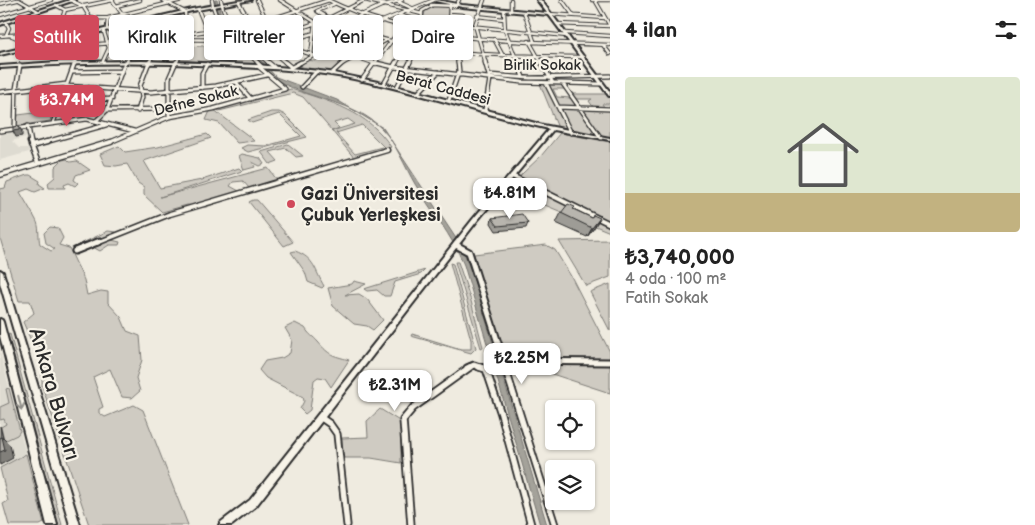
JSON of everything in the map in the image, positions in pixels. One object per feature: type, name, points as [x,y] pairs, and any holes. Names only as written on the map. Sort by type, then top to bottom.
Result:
[{"type":"main road","points":[[221,5],[249,0]]},
{"type":"street","points":[[0,4],[18,0],[38,11]]},
{"type":"street","points":[[0,14],[51,0]]},
{"type":"street","points":[[0,24],[71,0],[83,6],[88,15]]},
{"type":"street","points":[[56,5],[65,10],[113,0],[123,15],[182,0]]},
{"type":"street","points":[[116,6],[140,0]]},
{"type":"street","points":[[162,0],[185,12]]},
{"type":"street","points":[[212,0],[212,6],[218,15]]},
{"type":"street","points":[[221,0],[224,15]]},
{"type":"street","points":[[257,0],[264,15]]},
{"type":"street","points":[[280,0],[313,21]]},
{"type":"street","points":[[308,0],[316,4]]},
{"type":"street","points":[[280,15],[329,0],[344,10],[361,15],[402,0]]},
{"type":"street","points":[[333,15],[367,0],[422,14],[422,11],[433,1]]},
{"type":"street","points":[[393,0],[414,9]]},
{"type":"street","points":[[456,6],[459,0]]},
{"type":"street","points":[[484,0],[477,16],[475,27],[489,77],[485,110]]},
{"type":"street","points":[[511,0],[511,11]]},
{"type":"street","points":[[539,0],[583,57],[600,84],[610,93]]},
{"type":"street","points":[[562,0],[572,15]]},
{"type":"street","points":[[594,0],[610,0]]},
{"type":"street","points":[[594,0],[610,26]]},
{"type":"street","points":[[397,15],[433,1],[456,6]]},
{"type":"street","points":[[433,1],[456,6],[605,18]]},
{"type":"street","points":[[238,2],[242,12],[246,15]]},
{"type":"street","points":[[323,15],[317,10],[334,4]]},
{"type":"street","points":[[173,15],[221,5]]},
{"type":"street","points":[[450,5],[450,14],[462,15]]},
{"type":"street","points":[[194,33],[207,31],[198,9]]},
{"type":"street","points":[[63,15],[65,10]]},
{"type":"street","points":[[504,10],[505,30],[523,77]]},
{"type":"street","points":[[524,12],[534,41]]},
{"type":"street","points":[[477,16],[504,19]]},
{"type":"street","points":[[99,18],[108,18],[107,28],[109,30]]},
{"type":"street","points":[[6,22],[9,28],[8,34]]},
{"type":"street","points":[[557,24],[610,26]]},
{"type":"street","points":[[475,27],[610,36]]},
{"type":"street","points":[[99,33],[109,31]]},
{"type":"street","points":[[103,61],[108,52],[108,42],[104,32]]},
{"type":"street","points":[[8,34],[15,37]]},
{"type":"street","points":[[0,36],[15,34]]},
{"type":"street","points":[[473,37],[610,45]]},
{"type":"street","points":[[494,39],[502,54]]},
{"type":"street","points":[[362,80],[392,42],[385,40]]},
{"type":"street","points":[[529,41],[553,83]]},
{"type":"street","points":[[99,43],[108,42]]},
{"type":"street","points":[[312,55],[313,44]]},
{"type":"street","points":[[603,45],[610,54]]},
{"type":"street","points":[[0,54],[15,50]]},
{"type":"street","points":[[303,52],[312,55]]},
{"type":"street","points":[[473,53],[583,57]]},
{"type":"street","points":[[283,60],[291,67],[312,55]]},
{"type":"street","points":[[0,92],[66,85],[140,91],[202,88],[267,75],[254,60]]},
{"type":"street","points":[[265,60],[272,67]]},
{"type":"street","points":[[331,74],[350,60]]},
{"type":"street","points":[[366,60],[394,67],[438,72],[546,83],[600,84]]},
{"type":"street","points":[[384,84],[398,60]]},
{"type":"street","points":[[397,87],[410,60]]},
{"type":"street","points":[[449,100],[458,74],[457,60]]},
{"type":"street","points":[[0,67],[76,61],[103,61],[174,62],[260,67]]},
{"type":"street","points":[[53,123],[76,61]]},
{"type":"street","points":[[96,121],[107,110],[126,62]]},
{"type":"street","points":[[138,111],[142,97],[140,86],[150,62]]},
{"type":"street","points":[[169,117],[168,91],[170,73],[174,62]]},
{"type":"street","points":[[202,88],[202,73],[208,64]]},
{"type":"street","points":[[15,128],[16,89],[20,65]]},
{"type":"street","name":"Berat Caddesi","points":[[260,67],[291,67],[384,84],[571,133],[610,139]]},
{"type":"street","points":[[72,72],[122,70]]},
{"type":"street","points":[[302,87],[317,72]]},
{"type":"street","points":[[419,92],[438,72]]},
{"type":"street","name":"Defne Sokak","points":[[0,175],[100,145],[169,117],[251,99],[285,89],[267,75]]},
{"type":"street","name":"Birlik Sokak","points":[[489,77],[610,76]]},
{"type":"street","points":[[236,82],[251,99]]},
{"type":"street","points":[[546,83],[571,133]]},
{"type":"street","points":[[563,84],[601,138]]},
{"type":"street","points":[[60,100],[112,99]]},
{"type":"street","points":[[558,107],[610,109]]},
{"type":"street","points":[[107,110],[138,111],[168,109]]},
{"type":"street","points":[[0,130],[83,119],[135,131]]},
{"type":"street","points":[[31,146],[108,124]]},
{"type":"street","points":[[28,126],[31,146],[38,163]]},
{"type":"street","points":[[224,525],[253,504],[446,257],[552,128]]},
{"type":"street","points":[[75,251],[170,214],[388,150]]},
{"type":"street","points":[[512,176],[610,224]]},
{"type":"street","points":[[458,242],[469,252],[555,525]]},
{"type":"street","name":"Ankara Bulvarı","points":[[0,272],[75,525]]},
{"type":"street","name":"Ankara Bulvarı","points":[[0,322],[52,525]]},
{"type":"street","points":[[504,361],[610,362]]},
{"type":"street","points":[[411,525],[403,425],[405,416],[466,368],[474,364],[485,367],[501,414],[531,525]]},
{"type":"street","points":[[320,417],[330,424],[337,434],[346,525]]},
{"type":"shaded area","points":[[215,0],[217,0],[222,15],[219,15]]},
{"type":"shaded area","points":[[434,5],[448,6],[448,15],[424,15],[425,11]]},
{"type":"shaded area","points":[[220,6],[225,15],[218,15],[214,7]]},
{"type":"shaded area","points":[[194,46],[204,46],[204,60],[254,60],[259,65],[178,60],[194,60]]},
{"type":"shaded area","points":[[255,60],[260,60],[276,77],[337,100],[352,109],[292,88],[267,72]]},
{"type":"shaded area","points":[[305,60],[346,60],[332,72],[296,66]]},
{"type":"shaded area","points":[[540,84],[562,84],[565,89],[553,89],[557,97],[571,98],[596,135],[558,128]]},
{"type":"shaded area","points":[[291,89],[334,103],[360,116],[382,135],[391,147],[387,149],[384,147],[362,125],[336,133],[355,154],[382,147],[385,150],[355,159],[303,97],[293,93],[219,111],[216,109]],"holes":[[[348,119],[355,124],[332,131],[339,128],[334,123]]]},
{"type":"shaded area","points":[[572,94],[606,94],[610,99],[610,104],[602,104],[605,108],[594,108],[589,101],[592,99],[575,99]]},
{"type":"shaded area","points":[[38,105],[55,105],[50,121],[16,126],[18,115],[34,113]]},
{"type":"shaded area","points":[[352,109],[371,119],[376,124]]},
{"type":"shaded area","points":[[582,109],[610,110],[610,137],[602,136]]},
{"type":"shaded area","points":[[214,110],[254,141],[237,143],[219,123],[206,120],[210,111]]},
{"type":"shaded area","points":[[271,112],[279,112],[285,115],[307,137],[248,152],[241,148],[247,145],[266,146],[301,136],[279,114],[252,123],[248,120]]},
{"type":"shaded area","points":[[26,128],[26,137],[12,141],[19,148],[28,148],[29,152],[0,160],[0,133]]},
{"type":"shaded area","points":[[560,133],[610,142],[610,232],[506,189],[541,156]]},
{"type":"shaded area","points":[[207,134],[211,138],[144,161],[160,188],[202,180],[239,168],[242,171],[160,197],[268,168],[277,180],[249,188],[243,181],[233,182],[230,186],[242,194],[206,207],[187,205],[162,212],[144,195],[144,187],[138,183],[127,164],[105,165],[100,154],[119,146],[125,152],[158,147]]},
{"type":"shaded area","points":[[288,144],[303,156],[296,157],[286,148],[270,152],[278,161],[270,164],[261,152]]},
{"type":"shaded area","points":[[395,146],[463,249],[547,525],[540,525],[464,265],[447,233],[415,184]]},
{"type":"shaded area","points":[[242,154],[260,158],[264,164],[260,166],[252,162],[255,167],[244,170],[239,156]]},
{"type":"shaded area","points":[[67,159],[70,162],[77,161],[90,170],[76,175],[74,180],[78,183],[75,186],[69,183],[64,185],[65,188],[49,188],[48,183],[55,177],[55,167],[62,160]]},
{"type":"shaded area","points":[[27,175],[40,181],[39,184],[45,188],[35,192],[28,189],[20,192],[37,223],[40,244],[51,251],[55,249],[46,243],[44,233],[50,227],[58,228],[63,238],[59,245],[69,248],[84,280],[87,295],[101,291],[108,292],[108,303],[121,317],[127,331],[140,336],[142,360],[136,378],[140,391],[132,398],[122,397],[110,369],[93,377],[103,407],[99,409],[99,413],[105,417],[134,405],[143,410],[188,525],[89,525],[42,386],[42,370],[46,357],[40,347],[33,345],[23,322],[34,313],[30,301],[19,301],[0,238],[0,189],[5,188],[7,182]]},
{"type":"shaded area","points":[[257,200],[293,242],[284,246],[249,202]]},
{"type":"shaded area","points":[[108,231],[116,232],[107,239],[120,242],[119,245],[109,245],[100,251],[89,245],[76,246]]},
{"type":"shaded area","points":[[610,240],[610,277],[586,286],[559,241]]},
{"type":"shaded area","points":[[546,245],[555,250],[572,278],[610,352],[610,393],[503,358],[474,254]]},
{"type":"shaded area","points":[[295,251],[311,261],[324,286],[322,288],[308,282],[305,272],[291,252]]},
{"type":"shaded area","points":[[455,262],[458,262],[471,301],[483,347],[481,348]]},
{"type":"shaded area","points":[[450,263],[453,264],[476,348],[471,353],[411,336],[412,334],[461,349],[471,349],[471,340]]},
{"type":"shaded area","points":[[425,270],[421,274],[395,282],[390,296],[384,296],[377,290],[367,291],[364,289]]},
{"type":"shaded area","points":[[354,281],[366,284],[345,295],[359,294],[367,299],[383,320],[373,330],[367,326],[354,324],[333,306],[328,288],[352,284]]},
{"type":"shaded area","points":[[610,284],[610,331],[590,292]]},
{"type":"shaded area","points":[[295,323],[305,328],[329,353],[349,360],[331,387],[325,378],[318,377],[314,380],[310,410],[305,414],[300,409],[304,401],[303,397],[266,378],[259,370],[265,361],[282,358],[290,353],[292,340],[285,328]]},
{"type":"shaded area","points":[[10,334],[62,525],[59,525],[8,335]]},
{"type":"shaded area","points":[[0,351],[26,454],[0,468]]},
{"type":"shaded area","points":[[9,388],[20,431],[17,435],[4,441],[1,427],[6,424],[4,419],[0,420],[0,407],[9,403],[6,389]]},
{"type":"shaded area","points":[[380,409],[401,422],[401,463],[371,458],[343,458],[342,438],[368,437],[367,421]]},
{"type":"shaded area","points":[[26,454],[44,523],[40,525],[9,525],[3,504],[8,501],[0,468]]},
{"type":"building","points":[[19,126],[19,130],[13,131],[13,127]]},
{"type":"building","points":[[568,204],[575,207],[573,209],[592,218],[593,215],[600,218],[592,228],[561,213]]},
{"type":"building","points":[[522,214],[528,223],[498,226],[492,218]]},
{"type":"building","points":[[2,437],[5,450],[0,452],[0,438]]},
{"type":"place","name":"Gazi Üniversitesi Çubuk Yerleşkesi","points":[[291,204]]}]
